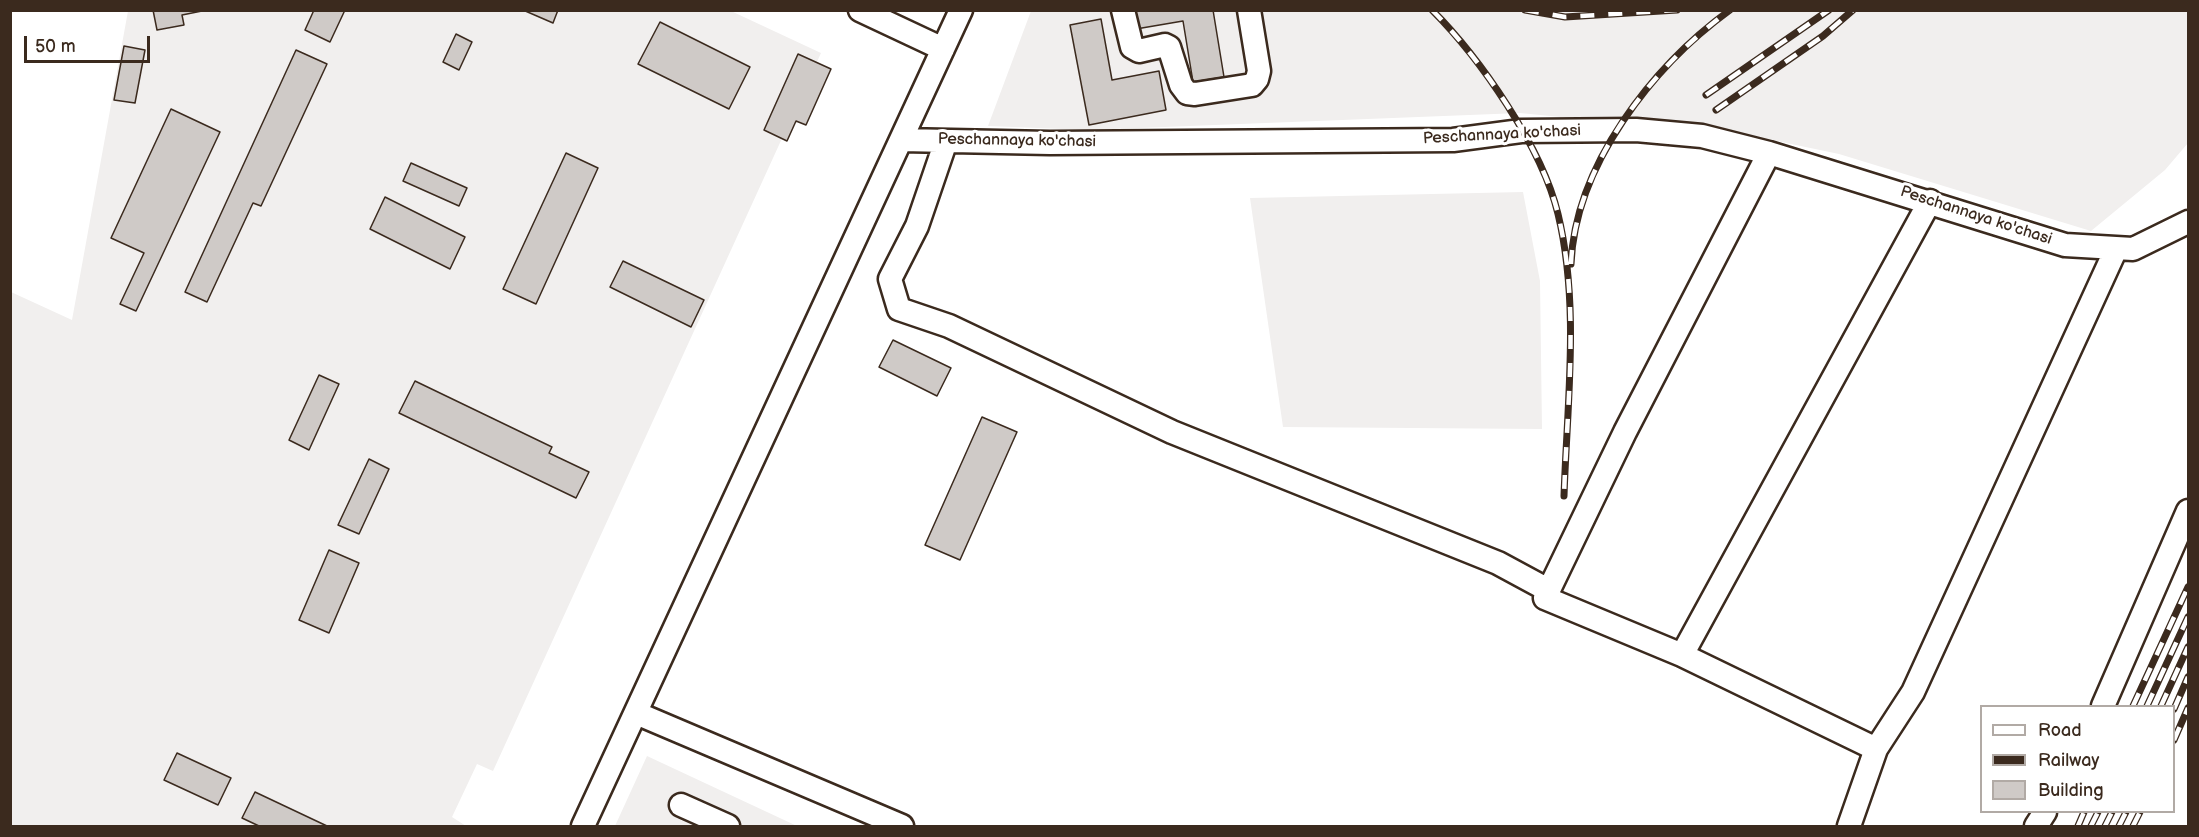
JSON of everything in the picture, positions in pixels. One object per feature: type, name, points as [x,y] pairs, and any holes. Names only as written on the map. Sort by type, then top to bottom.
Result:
[{"type":"street","points":[[860,10],[943,49]]},
{"type":"street","points":[[583,826],[961,10]]},
{"type":"street","points":[[1123,10],[1132,47],[1138,51],[1166,45],[1170,47],[1181,85],[1187,93],[1194,94],[1252,85],[1257,79],[1259,71],[1249,10]]},
{"type":"street","name":"Peschannaya ko'chasi","points":[[901,140],[1050,143],[1453,140],[1521,131],[1618,130],[1702,136],[1769,153],[1930,201],[2065,245],[2133,249],[2188,222]]},
{"type":"street","points":[[946,141],[917,226],[890,279],[899,309],[949,326],[1172,432],[1498,563],[1548,590]]},
{"type":"street","points":[[1769,153],[1625,432],[1545,598],[1682,655],[1876,749]]},
{"type":"street","points":[[1682,655],[1930,201]]},
{"type":"street","points":[[1849,826],[1876,749],[1913,692],[2116,249]]},
{"type":"street","points":[[2103,705],[2188,512]]},
{"type":"street","points":[[636,713],[902,826]]},
{"type":"street","points":[[681,805],[728,826]]},
{"type":"street","points":[[2036,826],[2044,813]]},
{"type":"shaded area","points":[[128,11],[731,11],[821,53],[493,771],[477,764],[452,817],[466,826],[11,826],[11,292],[72,320]]},
{"type":"shaded area","points":[[1031,11],[2188,11],[2188,143],[2165,170],[2091,231],[1839,154],[1753,136],[1520,113],[1088,130],[988,126]]},
{"type":"shaded area","points":[[1523,192],[1540,281],[1542,429],[1283,427],[1250,198]]},
{"type":"shaded area","points":[[647,756],[797,826],[615,826]]},
{"type":"building","points":[[153,10],[207,10],[182,15],[184,25],[157,30]]},
{"type":"building","points":[[314,10],[345,10],[330,42],[305,30]]},
{"type":"building","points":[[523,10],[558,10],[553,23]]},
{"type":"building","points":[[1133,10],[1213,10],[1224,77],[1193,82],[1183,21],[1136,29]]},
{"type":"building","points":[[1101,19],[1112,80],[1159,71],[1166,110],[1089,125],[1070,25]]},
{"type":"building","points":[[660,22],[750,67],[729,109],[638,64]]},
{"type":"building","points":[[456,34],[472,42],[459,70],[443,62]]},
{"type":"building","points":[[124,46],[145,50],[135,103],[114,100]]},
{"type":"building","points":[[296,50],[327,64],[261,206],[253,203],[207,302],[185,292]]},
{"type":"building","points":[[798,54],[831,69],[806,125],[796,121],[787,141],[764,130]]},
{"type":"building","points":[[171,109],[220,132],[136,311],[120,304],[144,253],[111,238]]},
{"type":"building","points":[[566,153],[598,168],[536,304],[503,289]]},
{"type":"building","points":[[411,163],[467,188],[459,206],[403,181]]},
{"type":"building","points":[[385,197],[465,237],[450,269],[370,229]]},
{"type":"building","points":[[623,261],[704,300],[691,327],[610,287]]},
{"type":"building","points":[[893,340],[951,368],[937,396],[879,367]]},
{"type":"building","points":[[319,375],[339,384],[309,450],[289,440]]},
{"type":"building","points":[[415,381],[552,447],[549,453],[589,472],[576,498],[399,413]]},
{"type":"building","points":[[982,417],[1017,432],[960,560],[925,545]]},
{"type":"building","points":[[369,459],[389,469],[359,534],[338,525]]},
{"type":"building","points":[[329,550],[359,563],[329,633],[299,620]]},
{"type":"building","points":[[177,753],[231,778],[218,805],[164,780]]},
{"type":"building","points":[[255,792],[327,826],[259,826],[242,818]]},
{"type":"railway","points":[[1432,10],[1470,53],[1507,105],[1538,161],[1558,214],[1565,248],[1570,319],[1564,496]]},
{"type":"railway","points":[[1525,10],[1565,17],[1677,10]]},
{"type":"railway","points":[[1571,264],[1576,227],[1587,190],[1603,155],[1623,121],[1673,59],[1730,10]]},
{"type":"railway","points":[[1706,95],[1829,10]]},
{"type":"railway","points":[[1716,110],[1823,36],[1853,10]]},
{"type":"railway","points":[[2133,705],[2188,587]]},
{"type":"railway","points":[[2147,705],[2188,617]]},
{"type":"railway","points":[[2161,705],[2188,647]]},
{"type":"railway","points":[[2175,707],[2188,677]]},
{"type":"railway","points":[[2175,738],[2188,708]]},
{"type":"railway","points":[[2078,826],[2084,813]]},
{"type":"railway","points":[[2091,826],[2098,813]]},
{"type":"railway","points":[[2105,826],[2112,813]]},
{"type":"railway","points":[[2119,826],[2126,813]]},
{"type":"railway","points":[[2133,826],[2140,813]]}]
